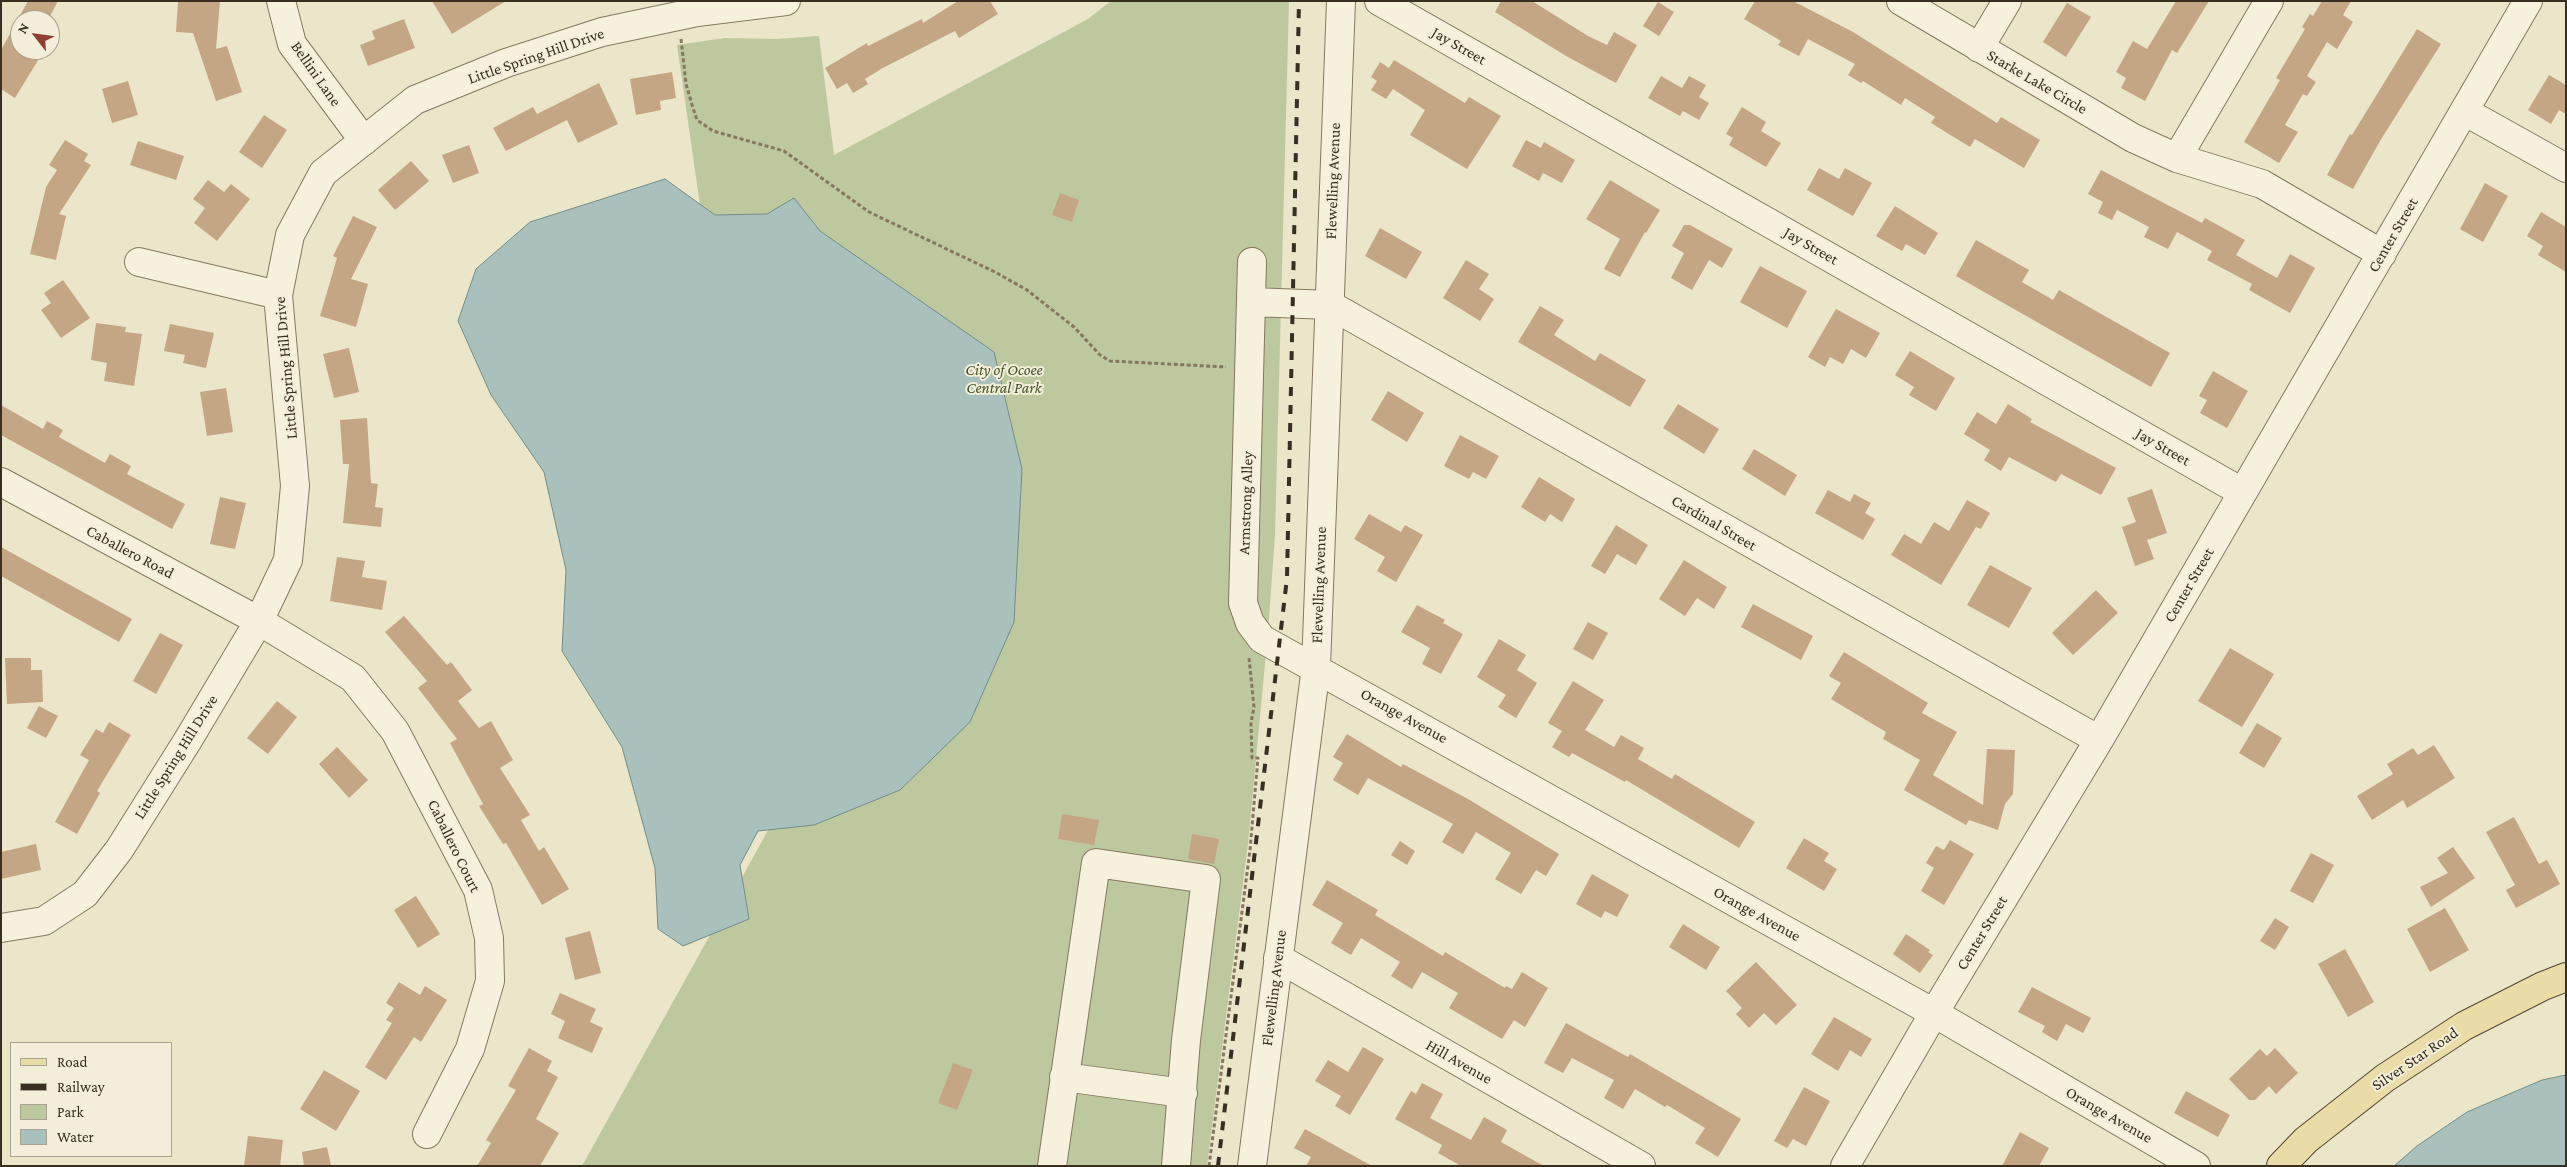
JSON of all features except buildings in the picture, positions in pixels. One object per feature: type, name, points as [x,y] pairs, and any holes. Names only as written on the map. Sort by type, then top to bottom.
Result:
[{"type":"main road","name":"Silver Star Road","points":[[2281,1166],[2306,1140],[2385,1078],[2464,1026],[2543,986],[2566,977]]},
{"type":"street","name":"Bellini Lane","points":[[281,1],[292,44],[364,141]]},
{"type":"street","name":"Little Spring Hill Drive","points":[[1,928],[44,921],[84,894],[119,850],[259,621],[288,560],[295,486],[278,295],[290,235],[323,173],[415,100],[506,64],[602,32],[690,10],[786,1]]},
{"type":"street","name":"Flewelling Avenue","points":[[1252,1166],[1316,667],[1341,1]]},
{"type":"street","name":"Jay Street","points":[[1380,1],[2242,492]]},
{"type":"street","name":"Starke Lake Circle","points":[[1901,1],[2133,138],[2177,158],[2262,184],[2382,254]]},
{"type":"street","points":[[1980,48],[2007,1]]},
{"type":"street","points":[[2177,158],[2269,1]]},
{"type":"street","name":"Center Street","points":[[1844,1166],[2099,740],[2528,1]]},
{"type":"street","points":[[2464,111],[2566,168]]},
{"type":"street","points":[[139,262],[278,295]]},
{"type":"street","name":"Armstrong Alley","points":[[1252,262],[1243,603],[1250,623],[1262,639],[1316,667]]},
{"type":"street","points":[[1252,302],[1330,305]]},
{"type":"street","name":"Cardinal Street","points":[[1330,305],[2099,740]]},
{"type":"street","name":"Caballero Road","points":[[1,482],[259,621]]},
{"type":"street","name":"Caballero Court","points":[[259,621],[353,678],[395,731],[478,890],[489,938],[490,980],[470,1050],[426,1134]]},
{"type":"street","name":"Orange Avenue","points":[[1316,667],[1934,1013],[2196,1166]]},
{"type":"street","points":[[1052,1166],[1096,863],[1206,879],[1186,1040],[1176,1166]]},
{"type":"street","name":"Hill Avenue","points":[[1278,958],[1641,1166]]},
{"type":"street","points":[[1064,1077],[1183,1093]]},
{"type":"path","points":[[690,10],[686,84],[698,120],[713,132],[784,151],[869,212],[1027,290],[1069,322],[1100,355],[1110,360],[1230,367]]},
{"type":"path","points":[[1210,1166],[1250,850],[1258,758],[1252,758],[1251,723],[1254,707],[1248,657]]},
{"type":"green space","name":"City of Ocoee Central Park","points":[[1111,1],[1289,1],[1275,535],[1248,844],[1207,1166],[582,1166],[797,778],[774,720],[677,45],[725,38],[776,39],[819,36],[834,155],[1088,19]]},
{"type":"water","points":[[665,179],[715,215],[767,214],[794,198],[820,231],[994,352],[1022,469],[1014,622],[970,722],[900,790],[814,825],[758,831],[740,865],[749,919],[683,946],[658,929],[655,868],[622,747],[562,651],[566,570],[544,472],[491,395],[458,321],[476,269],[530,222]]},
{"type":"water","points":[[2566,1075],[2566,1166],[2394,1166],[2417,1146],[2467,1112],[2542,1080]]},
{"type":"railway","points":[[1218,1166],[1287,578],[1299,1]]}]
